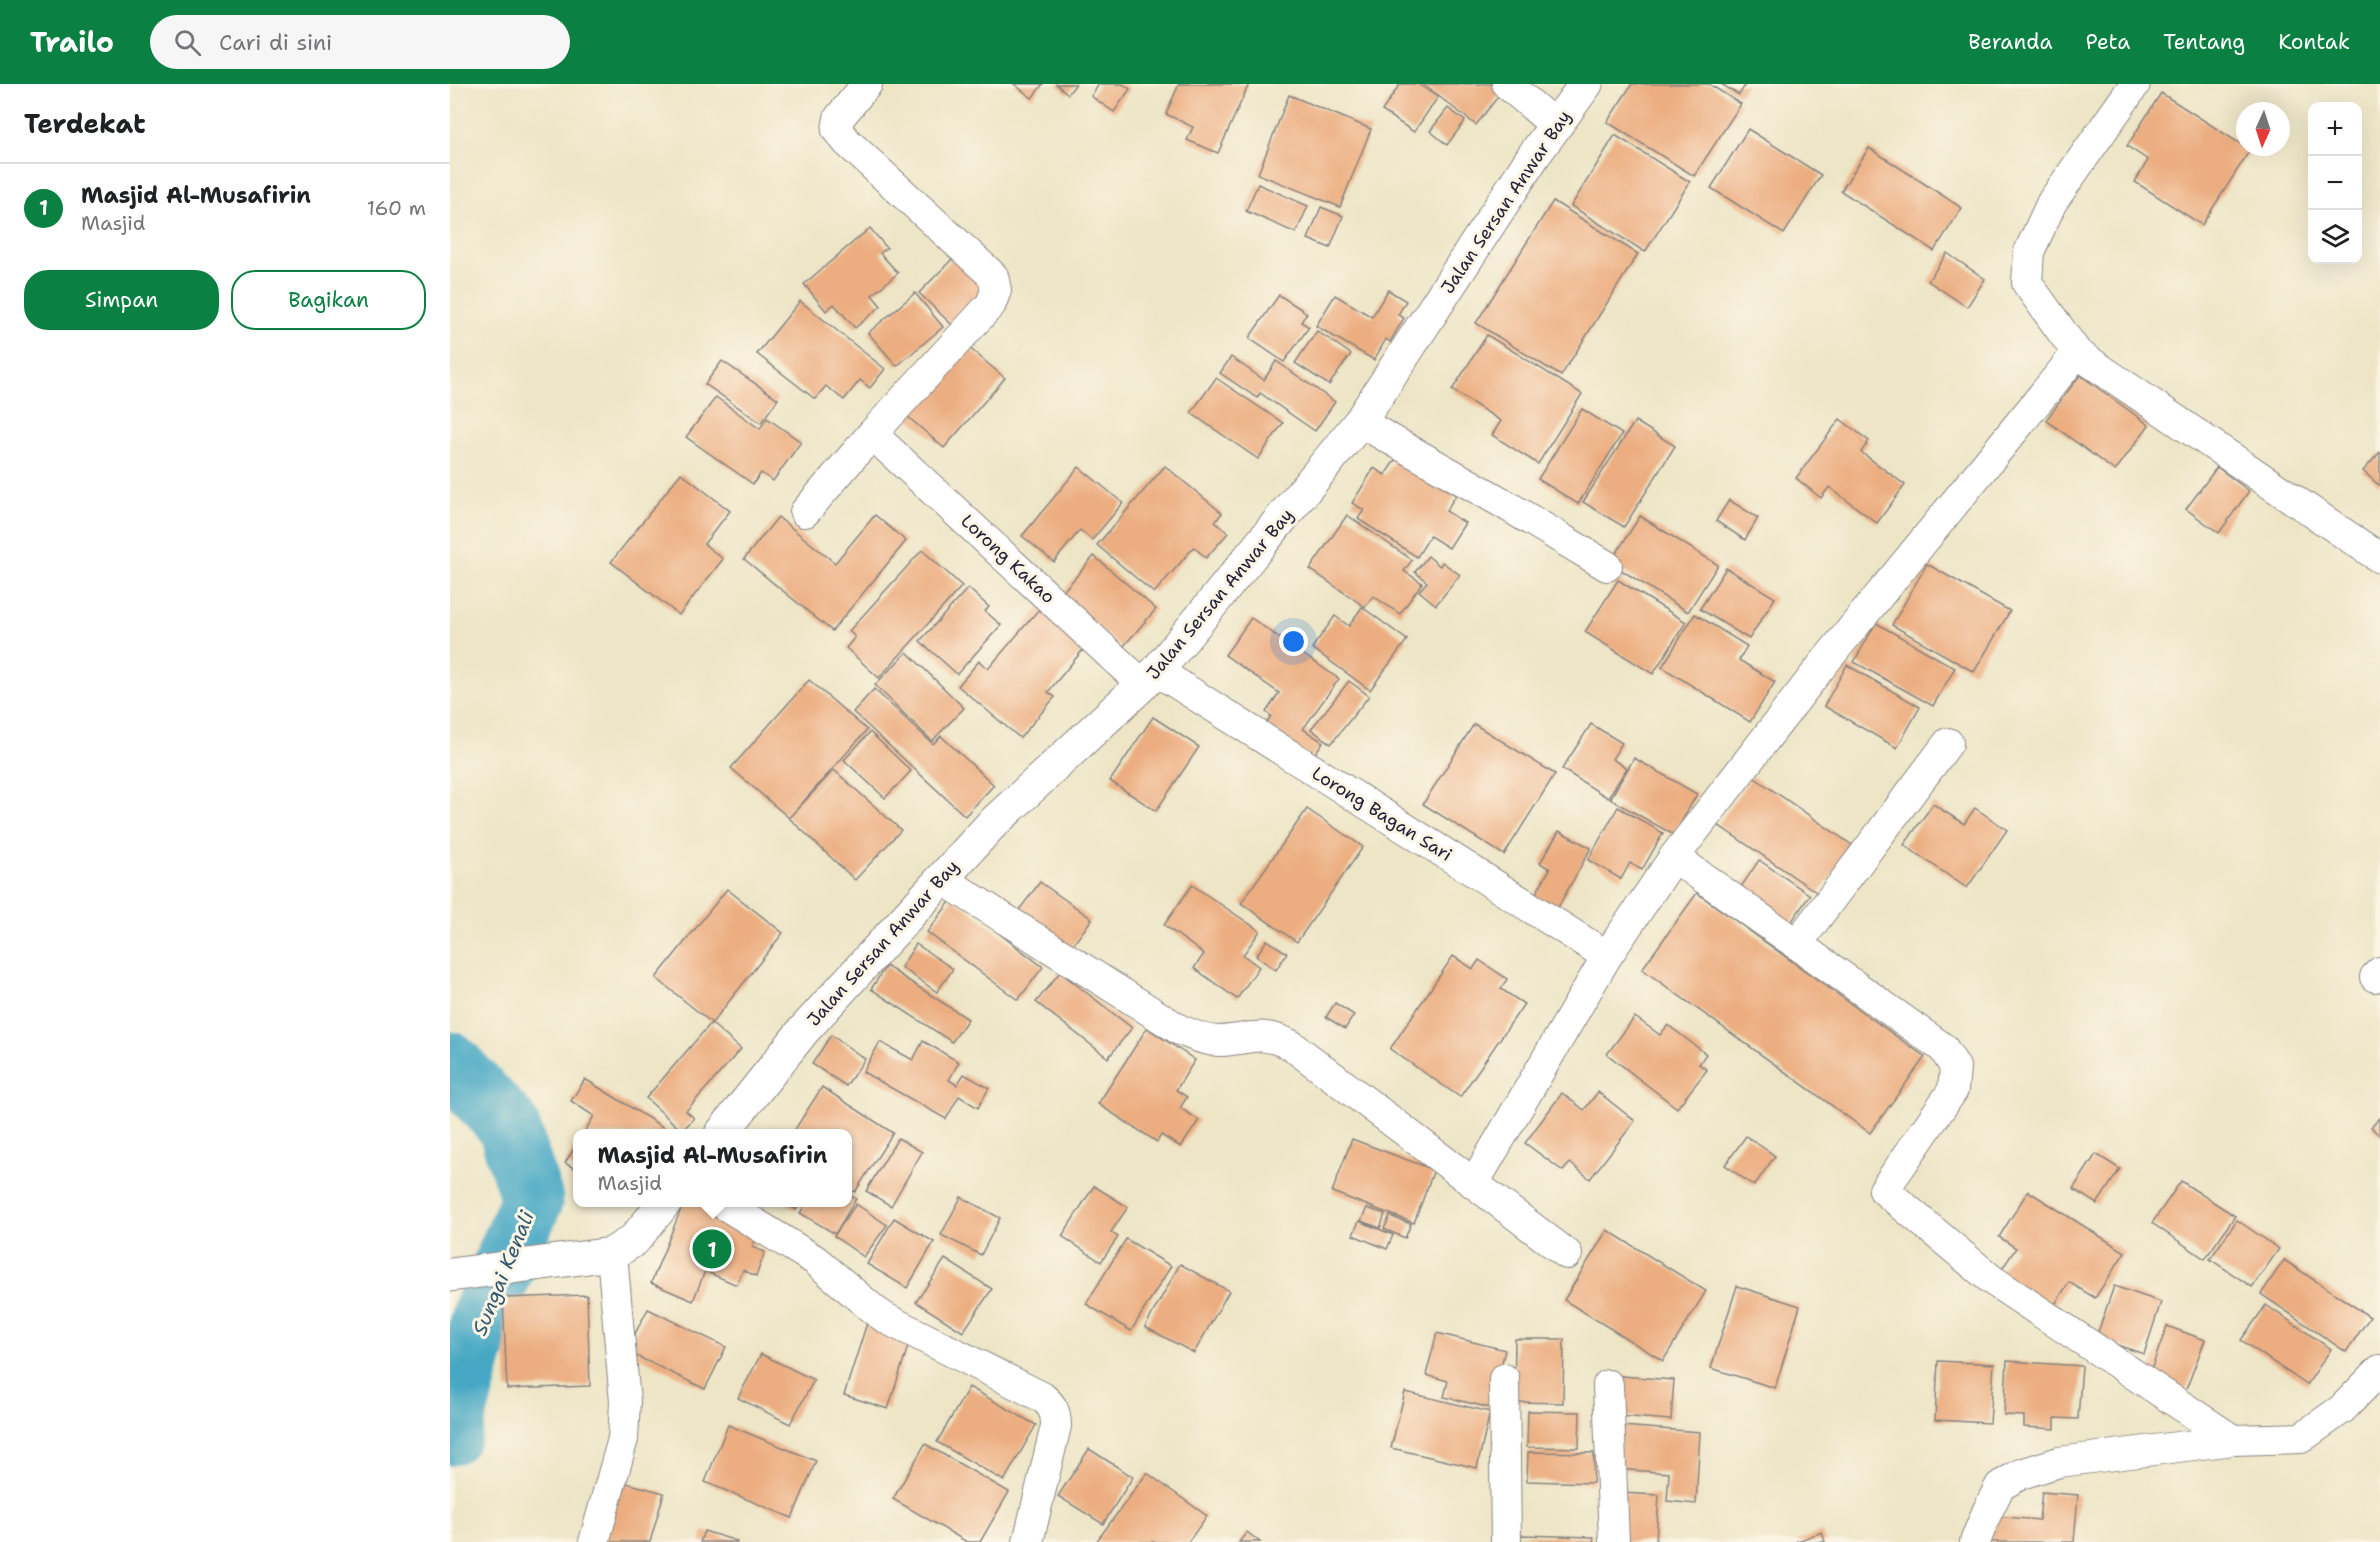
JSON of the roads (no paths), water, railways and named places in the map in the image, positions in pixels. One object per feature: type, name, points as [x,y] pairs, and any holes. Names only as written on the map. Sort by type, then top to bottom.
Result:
[{"type":"main road","name":"Jalan Sersan Anwar Bay","points":[[725,1129],[804,1031],[990,826],[1150,678],[1360,422],[1534,155],[1586,84]]},
{"type":"main road","points":[[454,1274],[603,1255],[634,1240],[662,1207]]},
{"type":"street","points":[[805,512],[872,434],[991,304],[996,290],[993,276],[847,142],[837,130],[839,118],[867,84]]},
{"type":"street","points":[[1507,84],[1556,126]]},
{"type":"street","points":[[2134,84],[2052,202],[2029,252],[2027,283],[2077,353],[2380,558]]},
{"type":"street","points":[[1474,1183],[1607,956],[1674,857],[1824,663],[2077,353]]},
{"type":"street","points":[[1360,422],[1501,502],[1607,567]]},
{"type":"street","name":"Lorong Kakao","points":[[872,434],[1150,678]]},
{"type":"street","name":"Lorong Bagan Sari","points":[[1150,678],[1607,956]]},
{"type":"street","points":[[1797,944],[1948,743]]},
{"type":"street","points":[[1674,857],[1943,1048],[1955,1067],[1953,1090],[1884,1190],[1992,1280],[2233,1440]]},
{"type":"street","points":[[942,879],[1180,1030],[1205,1040],[1221,1041],[1263,1035],[1275,1037],[1291,1045],[1567,1254]]},
{"type":"street","points":[[727,1207],[815,1260],[881,1315],[902,1328],[1042,1397],[1052,1405],[1056,1414],[1056,1426],[1028,1542]]},
{"type":"street","points":[[594,1542],[623,1439],[625,1402],[603,1255]]},
{"type":"street","points":[[1976,1542],[2000,1485],[2020,1474],[2059,1461],[2233,1440],[2301,1438],[2342,1409],[2380,1370]]},
{"type":"street","points":[[1504,1379],[1506,1542]]},
{"type":"street","points":[[1608,1385],[1614,1542]]},
{"type":"waterway","name":"Sungai Kenali","points":[[450,1063],[508,1125],[532,1199],[482,1317],[450,1434]]},
{"type":"place","name":"Masjid Al-Musafirin","points":[[712,1249]]}]
